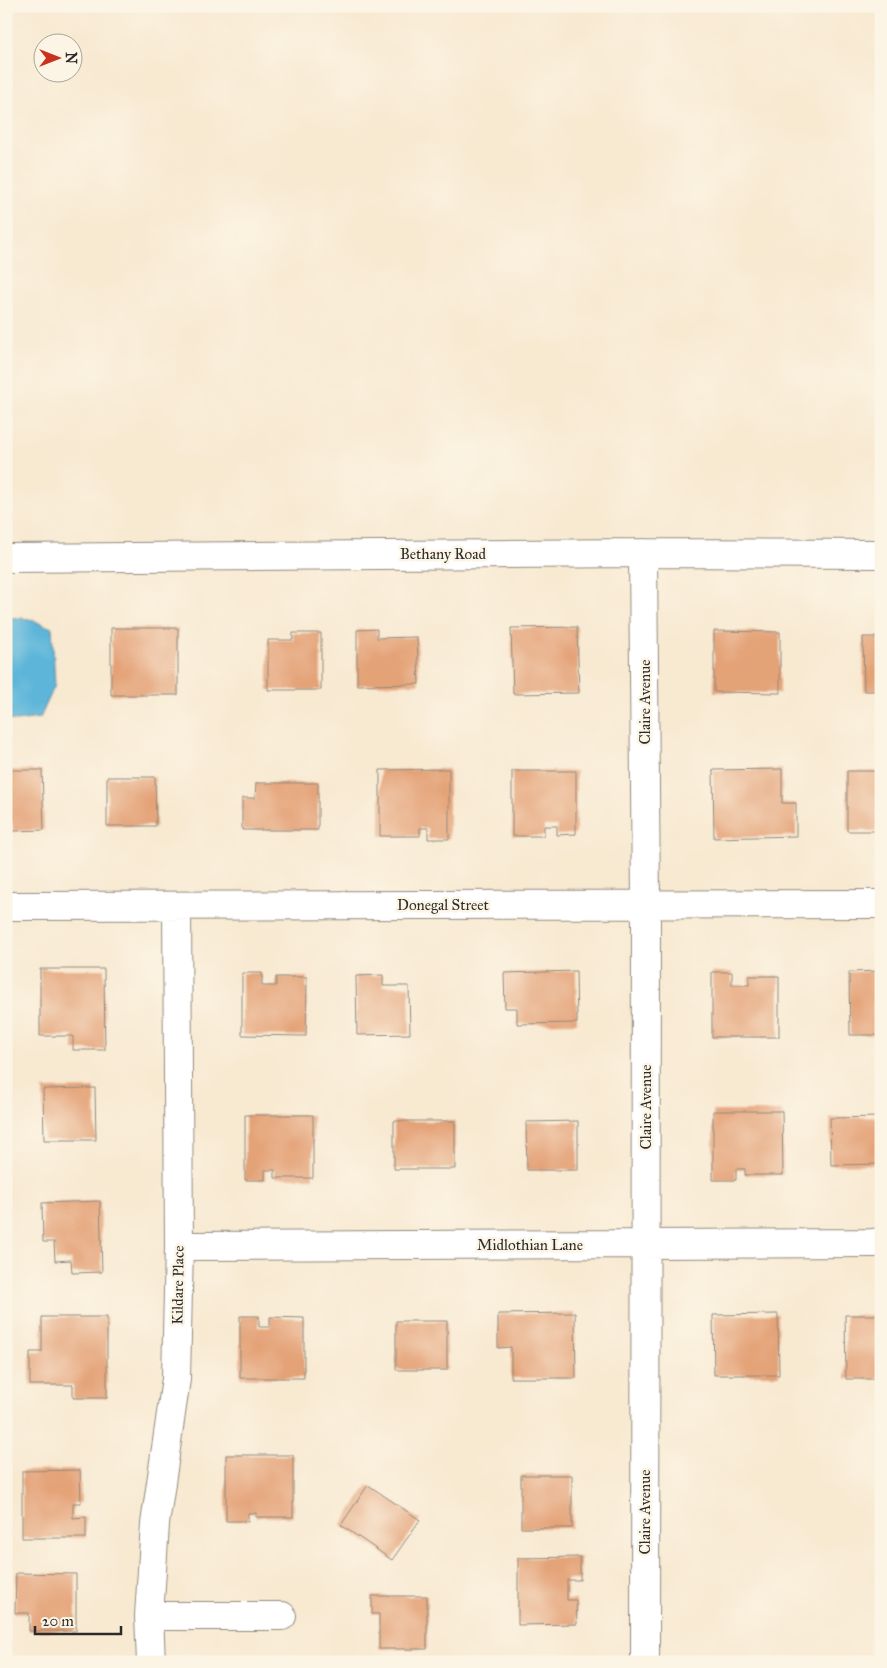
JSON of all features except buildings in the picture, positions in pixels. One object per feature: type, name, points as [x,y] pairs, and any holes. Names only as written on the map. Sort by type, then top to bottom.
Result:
[{"type":"street","name":"Bethany Road","points":[[6,558],[643,553],[881,554]]},
{"type":"street","name":"Claire Avenue","points":[[643,553],[646,904],[645,1662]]},
{"type":"street","name":"Donegal Street","points":[[6,906],[881,904]]},
{"type":"street","name":"Kildare Place","points":[[151,1662],[150,1616],[155,1524],[176,1379],[179,1246],[177,906]]},
{"type":"street","name":"Midlothian Lane","points":[[179,1246],[645,1245],[881,1242]]},
{"type":"street","points":[[150,1616],[282,1616]]},
{"type":"water","points":[[6,617],[29,619],[52,628],[55,685],[40,718],[16,721],[6,719]]}]
